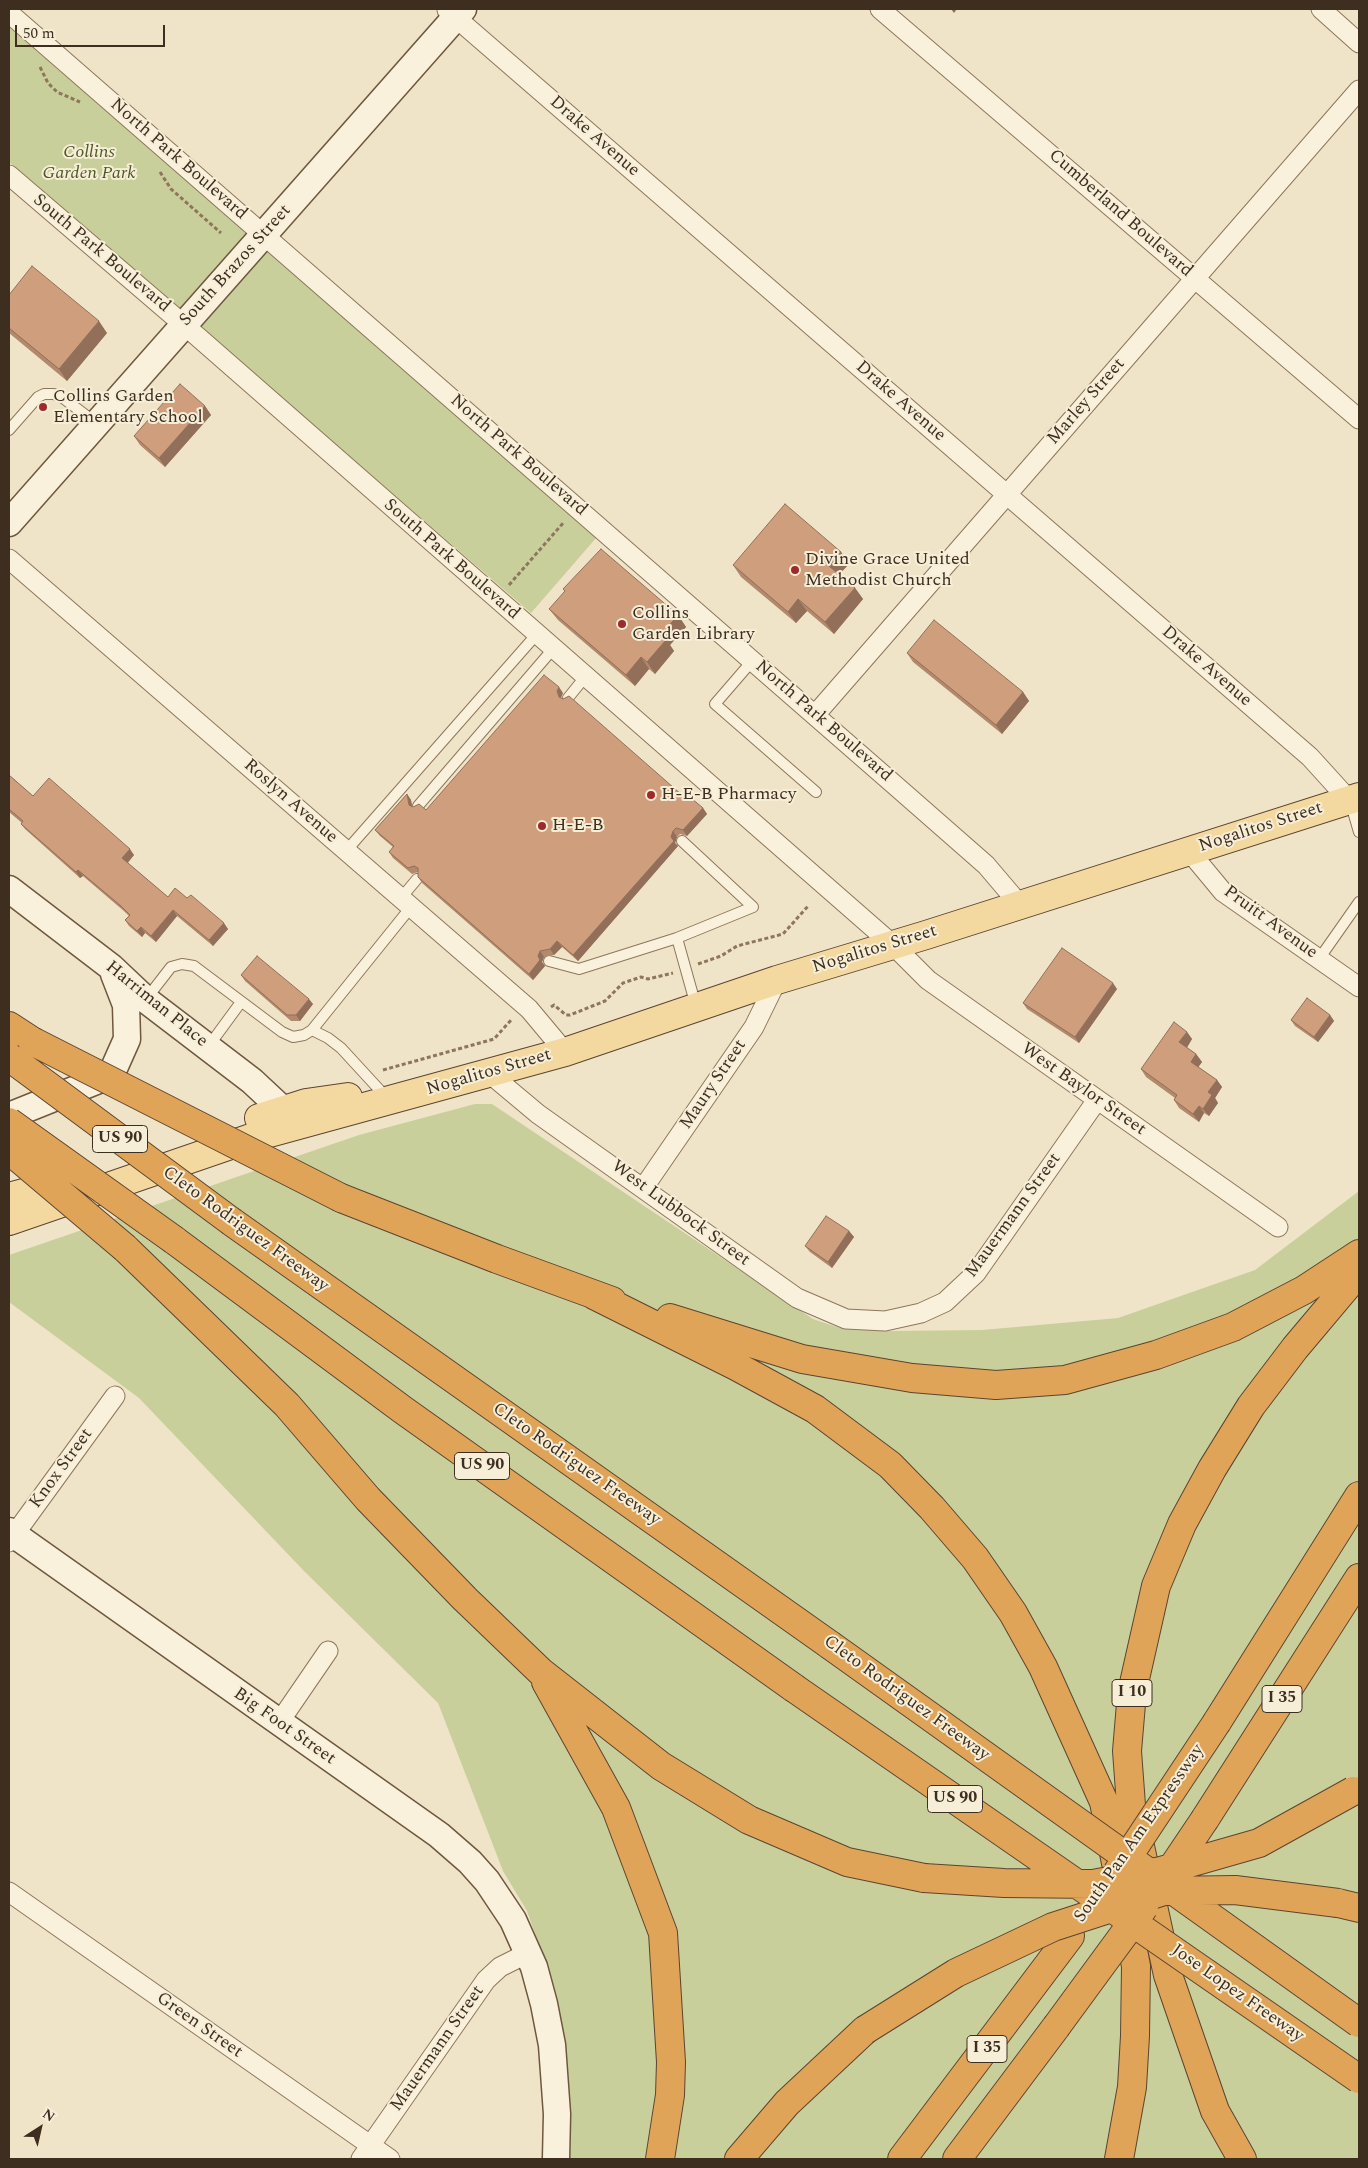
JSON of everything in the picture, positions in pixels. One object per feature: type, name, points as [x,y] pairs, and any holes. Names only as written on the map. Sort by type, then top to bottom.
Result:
[{"type":"highway","points":[[9,1026],[32,1040],[341,1198],[594,1295],[802,1359],[912,1378],[996,1385],[1065,1380],[1199,1341],[1233,1327],[1288,1299],[1359,1254]]},
{"type":"highway","name":"Cleto Rodriguez Freeway","points":[[9,1057],[232,1222],[830,1645],[1359,2023]]},
{"type":"highway","name":"Jose Lopez Freeway","points":[[9,1122],[174,1240],[403,1410],[794,1688],[1359,2079]]},
{"type":"highway","points":[[9,1150],[124,1248],[287,1405],[375,1506],[465,1599],[541,1672],[661,1766],[750,1820],[847,1862],[924,1878],[1004,1883],[1093,1884],[1161,1872],[1259,1843],[1356,1789]]},
{"type":"highway","name":"I 10","points":[[1242,2159],[1215,2111],[1168,1975],[1131,1806],[1127,1751],[1132,1692],[1156,1586],[1191,1508],[1229,1440],[1272,1376],[1359,1272]]},
{"type":"highway","points":[[594,1295],[736,1366],[815,1409],[890,1465],[932,1508],[975,1558],[1013,1614],[1043,1667],[1104,1802],[1136,1966],[1132,2087],[1119,2159]]},
{"type":"highway","name":"South Pan Am Expressway","points":[[902,2159],[1120,1869],[1217,1722],[1359,1496]]},
{"type":"highway","name":"I 35","points":[[957,2159],[1163,1882],[1359,1578]]},
{"type":"highway","points":[[541,1672],[616,1808],[663,1934],[670,2095],[660,2159]]},
{"type":"highway","points":[[739,2159],[787,2103],[865,2030],[956,1973],[1053,1927],[1164,1891],[1235,1890],[1349,1905]]},
{"type":"main road","name":"South Brazos Street","points":[[9,523],[183,324],[264,235],[455,11]]},
{"type":"main road","name":"Nogalitos Street","points":[[9,1220],[251,1138],[292,1118],[306,1103],[349,1097],[390,1101],[565,1052],[777,980],[893,946],[1354,798]]},
{"type":"main road","name":"Harriman Place","points":[[9,889],[111,967],[146,1000],[252,1080],[292,1118]]},
{"type":"main road","points":[[9,1116],[111,1076],[127,1038],[126,1005],[111,967]]},
{"type":"main road","name":"Nogalitos Street","points":[[9,1197],[292,1118]]},
{"type":"main road","name":"Big Foot Street","points":[[10,1536],[278,1724],[398,1805],[470,1862],[498,1895],[513,1920],[534,1967],[552,2045],[557,2114],[556,2159]]},
{"type":"street","name":"Cumberland Boulevard","points":[[880,9],[1359,419]]},
{"type":"street","name":"Drake Avenue","points":[[455,11],[1006,494],[1310,757],[1354,798]]},
{"type":"street","points":[[1325,11],[1359,42]]},
{"type":"street","name":"North Park Boulevard","points":[[9,12],[816,714],[986,865],[1020,905]]},
{"type":"street","name":"Marley Street","points":[[816,714],[1359,90]]},
{"type":"street","name":"South Park Boulevard","points":[[9,175],[183,324],[893,946]]},
{"type":"street","name":"Roslyn Avenue","points":[[9,560],[529,1009],[565,1052]]},
{"type":"street","name":"Pruitt Avenue","points":[[1189,851],[1223,892],[1359,987]]},
{"type":"street","name":"West Baylor Street","points":[[893,946],[928,980],[1278,1227]]},
{"type":"street","name":"Maury Street","points":[[644,1187],[754,1027],[777,980]]},
{"type":"street","name":"West Lubbock Street","points":[[489,1073],[538,1114],[644,1187],[797,1298],[846,1319],[885,1321]]},
{"type":"street","name":"Mauermann Street","points":[[885,1321],[921,1313],[945,1302],[976,1273],[1097,1100]]},
{"type":"street","name":"Knox Street","points":[[10,1536],[115,1396]]},
{"type":"street","points":[[278,1724],[328,1651]]},
{"type":"street","name":"Green Street","points":[[9,1892],[366,2152],[390,2159]]},
{"type":"street","name":"Mauermann Street","points":[[366,2152],[486,1980],[500,1967],[528,1953]]},
{"type":"lane","points":[[9,430],[38,397],[44,394],[54,394],[63,398],[97,424]]},
{"type":"lane","points":[[346,851],[536,635]]},
{"type":"lane","points":[[418,806],[553,649]]},
{"type":"lane","points":[[753,660],[715,704],[816,792]]},
{"type":"lane","points":[[568,698],[585,677]]},
{"type":"lane","points":[[1354,798],[1359,832]]},
{"type":"lane","points":[[549,961],[579,968],[677,938],[752,907],[682,841]]},
{"type":"lane","points":[[146,1000],[171,967],[182,964],[194,966],[202,970],[282,1032],[293,1037],[304,1035],[312,1030],[406,903],[418,879]]},
{"type":"lane","points":[[1319,959],[1359,902]]},
{"type":"lane","points":[[677,938],[696,1007]]},
{"type":"lane","points":[[208,1047],[241,1002]]},
{"type":"lane","points":[[312,1030],[328,1038],[341,1048],[390,1101]]},
{"type":"path","points":[[39,64],[48,83],[57,92],[84,104]]},
{"type":"path","points":[[157,167],[171,189],[221,233]]},
{"type":"path","points":[[506,588],[570,516]]},
{"type":"path","points":[[702,962],[721,956],[737,946],[783,934],[809,905]]},
{"type":"path","points":[[552,1006],[554,1005],[566,1015],[570,1015],[605,1001],[623,983],[640,976],[648,979],[666,975]]},
{"type":"path","points":[[383,1070],[494,1039],[515,1016]]},
{"type":"green space","name":"Collins Garden Park","points":[[9,27],[597,537],[531,613],[9,162]]},
{"type":"green space","points":[[475,1104],[492,1104],[813,1319],[840,1328],[888,1331],[982,1330],[1118,1318],[1255,1270],[1359,1191],[1359,2159],[567,2159],[547,1968],[527,1911],[503,1871],[438,1703],[304,1571],[139,1398],[9,1302],[9,1255],[359,1135]]},
{"type":"building","points":[[32,266],[99,321],[59,369],[9,328],[9,295]]},
{"type":"building","points":[[180,384],[205,406],[159,458],[134,436]]},
{"type":"building","name":"Divine Grace United Methodist Church","points":[[785,504],[841,552],[829,566],[855,588],[825,622],[798,599],[788,612],[733,565]]},
{"type":"building","name":"Collins Garden Library","points":[[601,549],[678,615],[661,635],[666,640],[647,662],[641,657],[626,675],[549,609],[565,591],[563,589]]},
{"type":"building","points":[[934,620],[1023,692],[996,725],[907,653]]},
{"type":"building","name":"H-E-B","points":[[544,675],[559,687],[557,691],[559,697],[563,699],[569,696],[682,795],[684,792],[703,808],[683,830],[676,828],[673,831],[671,837],[674,841],[573,955],[557,941],[550,949],[540,951],[538,956],[540,960],[529,974],[418,877],[418,868],[414,866],[408,868],[389,852],[394,846],[375,830],[407,794],[409,805],[413,807],[419,804],[426,810]]},
{"type":"building","points":[[9,775],[33,796],[49,778],[130,849],[122,858],[168,897],[175,888],[187,898],[191,895],[224,923],[209,940],[173,910],[151,936],[141,927],[137,931],[125,920],[130,915],[121,906],[78,870],[76,872],[21,824],[23,821],[9,809]]},
{"type":"building","points":[[1062,948],[1113,983],[1075,1037],[1023,1003]]},
{"type":"building","points":[[257,956],[309,999],[296,1015],[287,1015],[241,975]]},
{"type":"building","points":[[1307,998],[1330,1015],[1314,1037],[1291,1020]]},
{"type":"building","points":[[1174,1022],[1187,1032],[1179,1042],[1196,1054],[1191,1062],[1217,1080],[1208,1092],[1212,1095],[1203,1109],[1199,1106],[1193,1114],[1174,1100],[1177,1095],[1141,1069]]},
{"type":"building","points":[[826,1216],[849,1231],[828,1262],[805,1246]]},
{"type":"place","name":"Collins Garden Elementary School","points":[[43,407]]},
{"type":"place","name":"Divine Grace United Methodist Church","points":[[795,570]]},
{"type":"place","name":"Collins Garden Library","points":[[622,624]]},
{"type":"place","name":"H-E-B Pharmacy","points":[[651,795]]},
{"type":"place","name":"H-E-B","points":[[542,826]]}]
